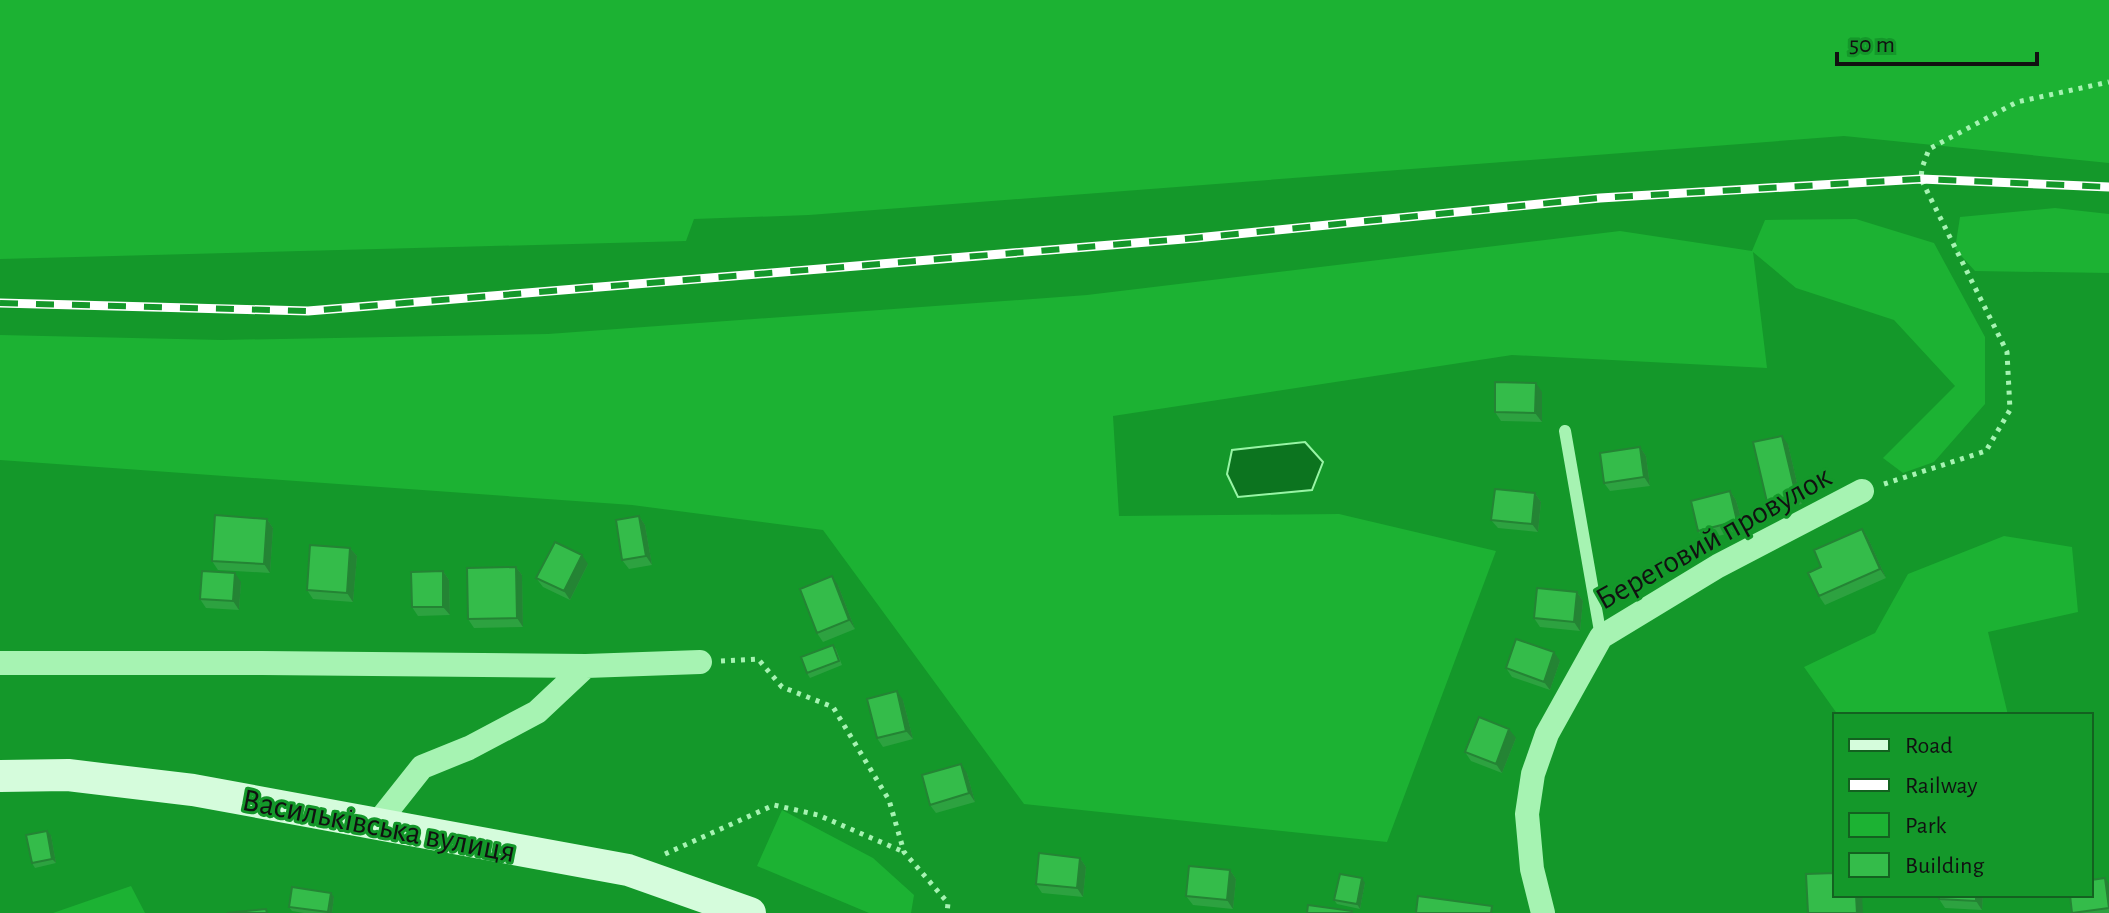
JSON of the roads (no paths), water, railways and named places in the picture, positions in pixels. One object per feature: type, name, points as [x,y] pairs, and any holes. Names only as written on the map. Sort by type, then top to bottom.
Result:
[{"type":"street","name":"Береговий провулок","points":[[1543,913],[1532,869],[1527,814],[1533,774],[1547,734],[1601,637],[1718,566],[1862,491]]},
{"type":"street","points":[[0,663],[586,666],[700,662]]},
{"type":"street","points":[[376,825],[422,767],[469,748],[537,712],[586,666]]},
{"type":"street","name":"Васильківська вулиця","points":[[0,776],[68,775],[193,790],[628,870],[750,913]]},
{"type":"lane","points":[[1565,431],[1601,637]]},
{"type":"railway","points":[[0,303],[308,311],[1196,238],[1600,198],[1921,179],[2109,187]]}]
